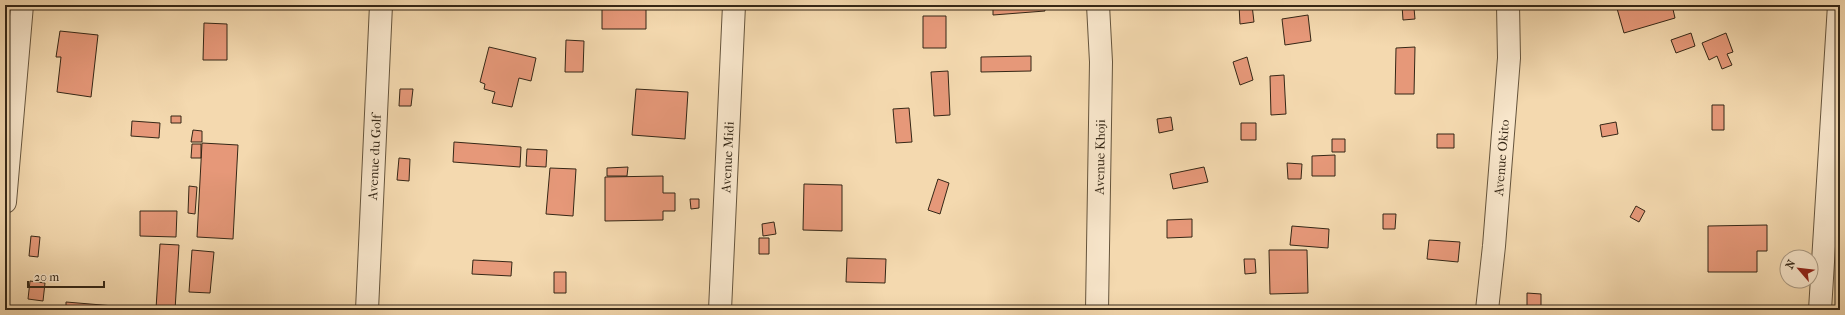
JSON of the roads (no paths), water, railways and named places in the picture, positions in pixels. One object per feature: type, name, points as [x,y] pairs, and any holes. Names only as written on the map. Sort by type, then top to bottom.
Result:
[{"type":"street","points":[[5,202],[22,5]]},
{"type":"street","name":"Avenue du Golf","points":[[367,310],[381,5]]},
{"type":"street","name":"Avenue Midi","points":[[720,310],[734,5]]},
{"type":"street","name":"Avenue Khoji","points":[[1097,310],[1101,62],[1098,5]]},
{"type":"street","name":"Avenue Okito","points":[[1487,310],[1494,246],[1509,58],[1508,5]]},
{"type":"street","points":[[1820,310],[1839,5]]}]
